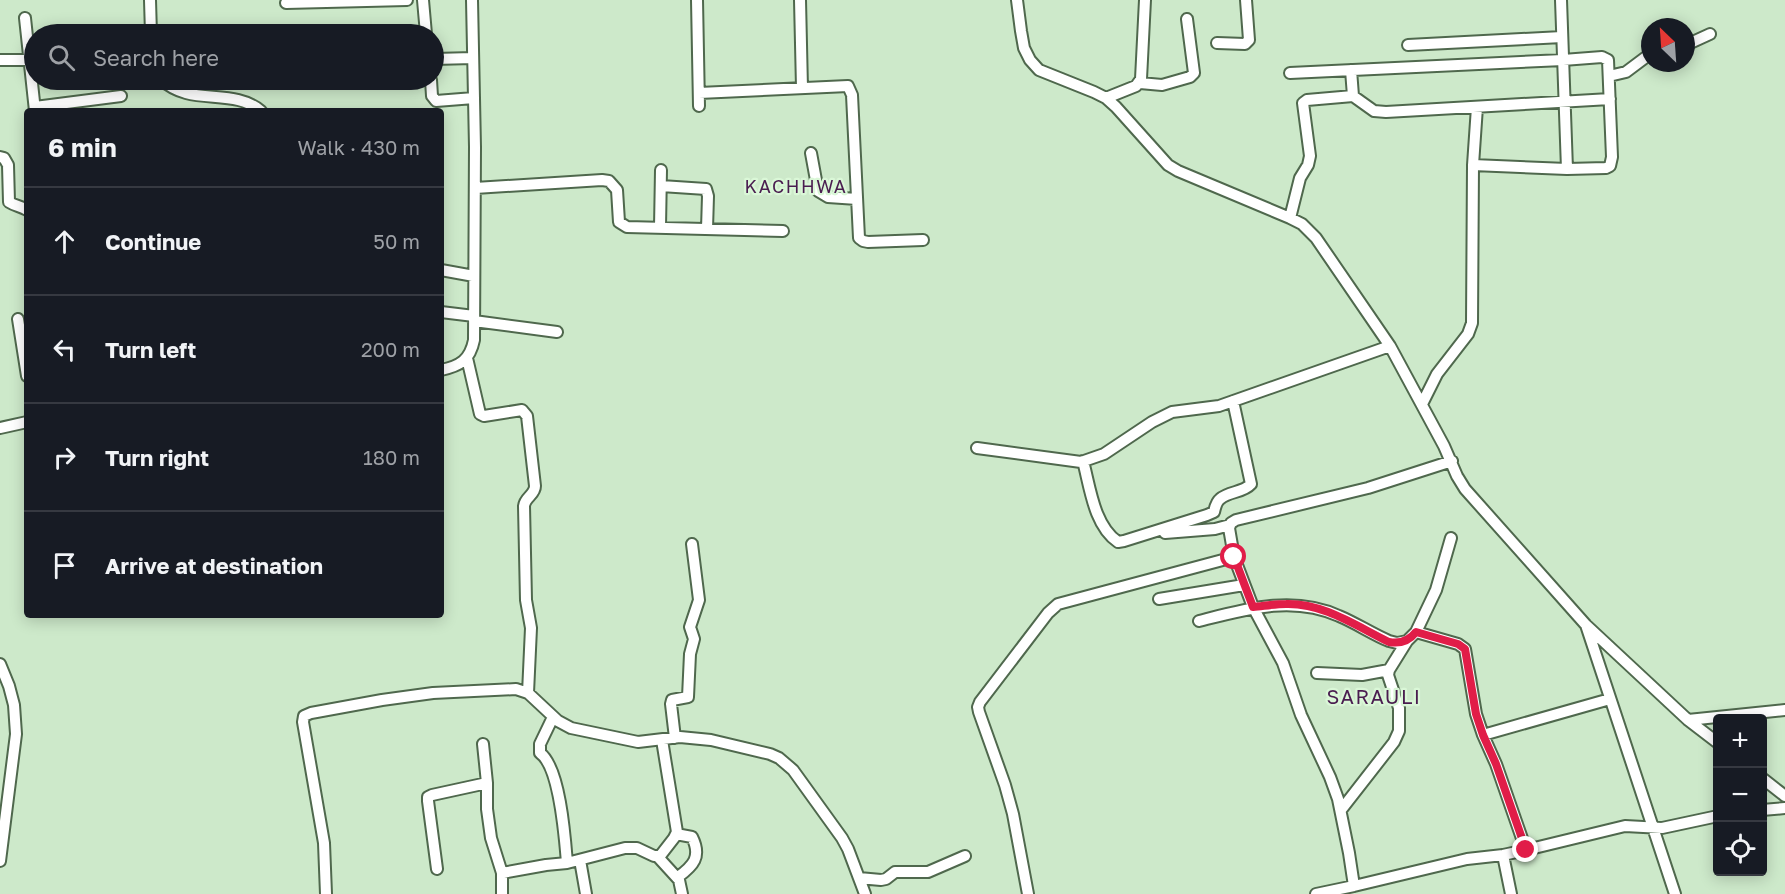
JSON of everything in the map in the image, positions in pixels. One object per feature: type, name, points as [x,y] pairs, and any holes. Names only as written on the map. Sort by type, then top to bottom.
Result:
[{"type":"street","points":[[150,0],[151,24]]},
{"type":"street","points":[[286,3],[407,0]]},
{"type":"street","points":[[423,0],[425,24]]},
{"type":"street","points":[[444,369],[460,364],[472,350],[474,98],[472,0]]},
{"type":"street","points":[[697,0],[699,106]]},
{"type":"street","points":[[800,0],[801,88]]},
{"type":"street","points":[[1017,0],[1024,48],[1030,60],[1039,70],[1106,98],[1168,165],[1290,218],[1302,224],[1316,238],[1389,346],[1452,461],[1460,481],[1586,625],[1688,720],[1713,739]]},
{"type":"street","points":[[1140,83],[1145,0]]},
{"type":"street","points":[[1217,43],[1248,43],[1246,0]]},
{"type":"street","points":[[1561,0],[1567,169]]},
{"type":"street","points":[[25,18],[26,24]]},
{"type":"street","points":[[1106,98],[1140,83],[1162,85],[1190,78],[1194,69],[1187,19]]},
{"type":"street","points":[[1695,41],[1710,34]]},
{"type":"street","points":[[1408,45],[1562,36]]},
{"type":"street","points":[[1290,72],[1605,57],[1609,76],[1612,157],[1610,166],[1567,169],[1473,165]]},
{"type":"street","points":[[444,59],[473,58]]},
{"type":"street","points":[[0,60],[24,60]]},
{"type":"street","points":[[1609,76],[1626,72],[1641,61]]},
{"type":"street","points":[[1351,70],[1353,96]]},
{"type":"street","points":[[699,93],[848,86],[851,90],[859,238],[863,241],[923,240]]},
{"type":"street","points":[[34,90],[35,108]]},
{"type":"street","points":[[175,90],[192,95],[236,99],[248,102],[257,108]]},
{"type":"street","points":[[432,90],[432,96],[436,101],[474,98]]},
{"type":"street","points":[[42,108],[121,96]]},
{"type":"street","points":[[1290,218],[1300,178],[1308,165],[1310,156],[1303,103],[1307,100],[1353,96],[1374,111],[1386,112],[1610,99]]},
{"type":"street","points":[[1422,405],[1437,374],[1468,334],[1472,323],[1473,165],[1477,107]]},
{"type":"street","points":[[811,153],[818,191],[828,197],[856,199]]},
{"type":"street","points":[[0,157],[4,158],[8,165],[9,202],[24,209]]},
{"type":"street","points":[[660,227],[661,170]]},
{"type":"street","points":[[474,188],[602,180],[609,181],[617,190],[618,216],[621,225],[783,231]]},
{"type":"street","points":[[661,186],[706,189],[708,196],[707,229]]},
{"type":"street","points":[[444,271],[474,276]]},
{"type":"street","points":[[444,313],[557,332]]},
{"type":"street","points":[[18,319],[24,357]]},
{"type":"street","points":[[976,448],[1072,461],[1096,458],[1152,422],[1172,412],[1215,407],[1389,346]]},
{"type":"street","points":[[467,358],[480,414],[484,416],[522,410],[527,416],[535,486],[534,492],[524,506],[526,600],[531,628],[528,693]]},
{"type":"street","points":[[1083,461],[1098,512],[1112,537],[1120,542],[1207,515],[1214,512],[1219,499],[1250,486],[1251,482],[1233,401]]},
{"type":"street","points":[[0,428],[24,423]]},
{"type":"street","points":[[1143,535],[1215,529],[1230,525],[1236,520],[1368,488],[1452,461]]},
{"type":"street","points":[[1230,525],[1234,557],[1244,585],[1283,663],[1301,715],[1330,777],[1341,810],[1354,886]]},
{"type":"street","points":[[1341,810],[1394,742],[1399,731],[1399,708],[1388,675],[1389,670],[1407,641],[1416,632],[1436,590],[1451,538]]},
{"type":"street","points":[[675,738],[671,704],[672,700],[688,697],[690,654],[694,639],[690,627],[699,600],[692,544]]},
{"type":"street","points":[[1028,894],[1013,814],[999,765],[979,712],[980,702],[1048,613],[1058,604],[1234,557]]},
{"type":"street","points":[[1160,599],[1244,585]]},
{"type":"street","points":[[1199,621],[1253,607],[1286,604],[1316,608],[1340,616],[1389,642],[1407,641]]},
{"type":"street","points":[[1586,625],[1676,894]]},
{"type":"street","points":[[1416,632],[1458,644],[1465,649],[1476,714],[1526,850]]},
{"type":"street","points":[[0,664],[14,705],[16,734],[0,861]]},
{"type":"street","points":[[1317,673],[1362,675],[1389,670]]},
{"type":"street","points":[[326,894],[324,843],[303,722],[304,716],[382,700],[433,693],[511,689],[528,693],[553,717],[571,728],[633,742],[675,738],[711,740],[770,754],[786,763],[842,837],[865,894]]},
{"type":"street","points":[[1483,735],[1610,699]]},
{"type":"street","points":[[1688,720],[1785,710]]},
{"type":"street","points":[[553,717],[540,744],[540,753],[546,757],[561,803],[567,863]]},
{"type":"street","points":[[658,857],[676,834],[662,740]]},
{"type":"street","points":[[483,744],[488,783],[487,809],[491,838],[502,873],[502,894]]},
{"type":"street","points":[[1767,782],[1785,796]]},
{"type":"street","points":[[437,869],[429,797],[488,783]]},
{"type":"street","points":[[1767,810],[1785,808]]},
{"type":"street","points":[[1316,894],[1467,859],[1526,850],[1625,826],[1662,828],[1713,817]]},
{"type":"street","points":[[676,834],[692,837],[696,854],[693,865],[678,878]]},
{"type":"street","points":[[502,873],[546,864],[567,863],[632,848],[658,857],[678,878],[682,894]]},
{"type":"street","points":[[1503,855],[1511,894]]},
{"type":"street","points":[[859,878],[880,880],[886,879],[895,872],[928,872],[965,856]]},
{"type":"street","points":[[580,860],[586,894]]},
{"type":"district","name":"KACHHWA","points":[[796,187]]},
{"type":"district","name":"SARAULI","points":[[1374,697]]},
{"type":"route","points":[[1234,557],[1253,607],[1294,604],[1316,608],[1340,616],[1389,642],[1407,641],[1416,632],[1458,644],[1465,649],[1476,714],[1526,850]]}]
